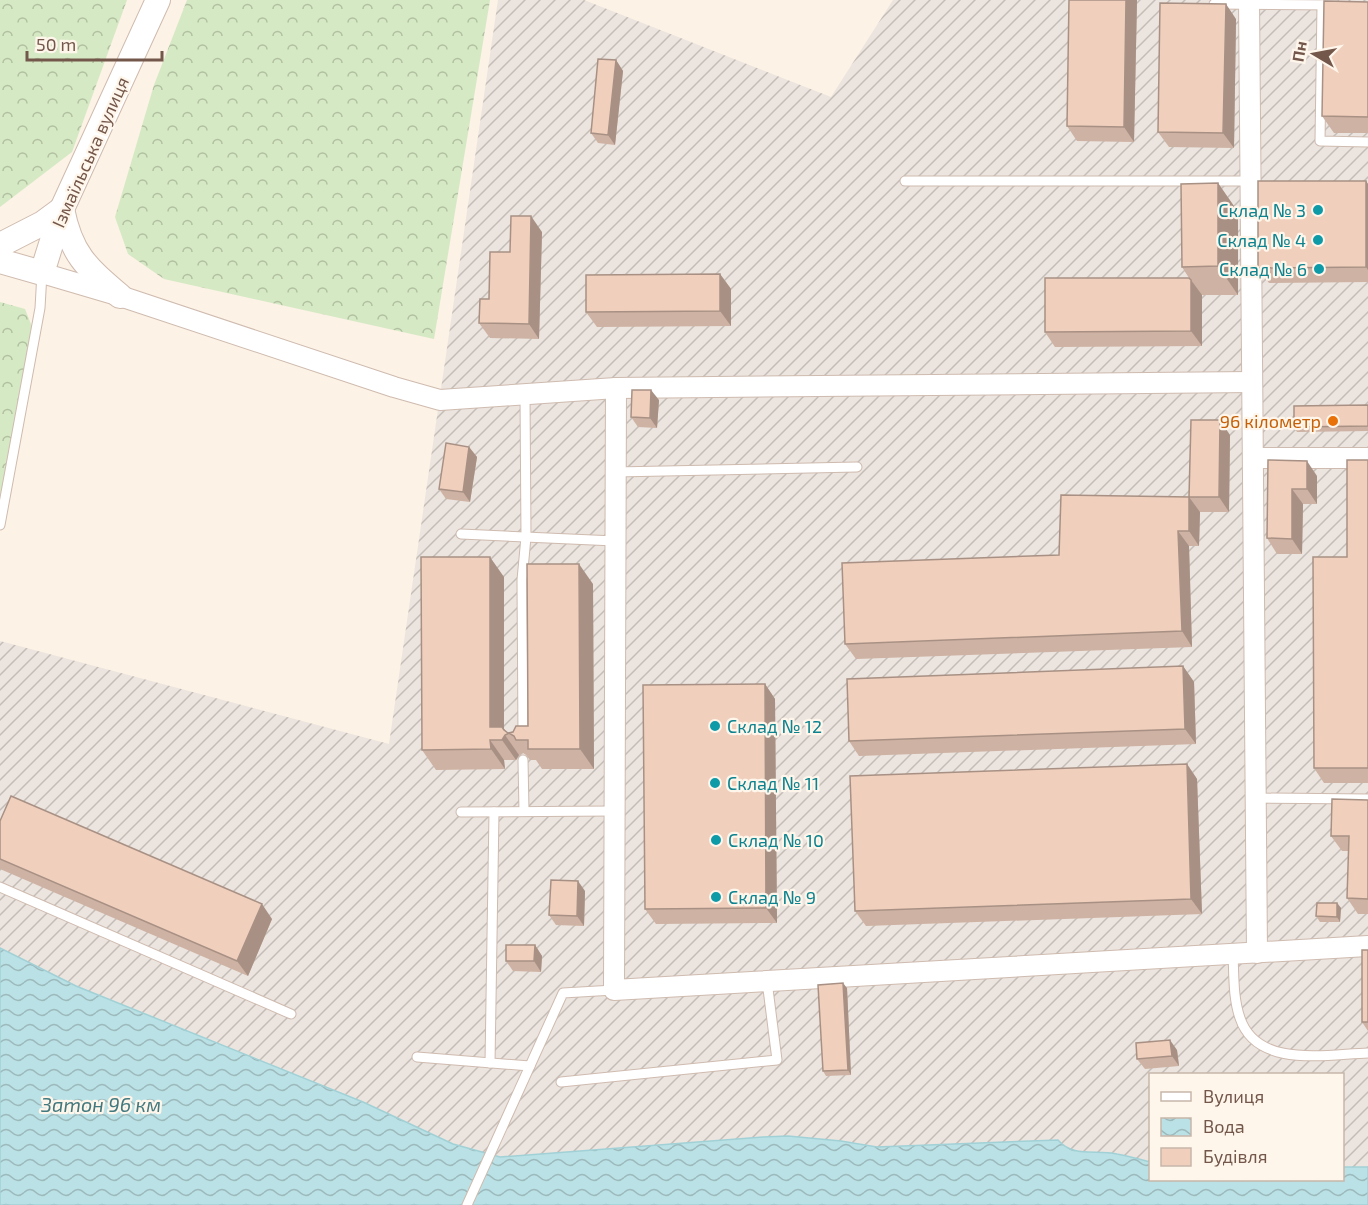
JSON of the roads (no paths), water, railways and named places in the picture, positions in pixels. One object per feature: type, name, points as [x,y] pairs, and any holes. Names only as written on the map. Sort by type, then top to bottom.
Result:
[{"type":"street","name":"Ізмаїльська вулиця","points":[[42,273],[62,209],[158,0]]},
{"type":"street","points":[[1249,2],[1257,953]]},
{"type":"street","points":[[0,245],[42,223],[62,209],[67,233],[78,255],[120,296]]},
{"type":"street","points":[[0,261],[120,296],[394,387],[440,400],[616,388],[1252,382]]},
{"type":"street","points":[[616,388],[614,990],[1368,946]]},
{"type":"street","points":[[1253,458],[1368,458]]},
{"type":"lane","points":[[1207,4],[1294,2],[1345,5]]},
{"type":"lane","points":[[1322,5],[1320,141],[1368,142]]},
{"type":"lane","points":[[905,181],[1250,181]]},
{"type":"lane","points":[[0,525],[40,308],[42,273]]},
{"type":"lane","points":[[523,747],[522,580],[526,537],[525,394]]},
{"type":"lane","points":[[615,472],[857,467]]},
{"type":"lane","points":[[461,534],[615,541]]},
{"type":"lane","points":[[523,760],[524,811]]},
{"type":"lane","points":[[1256,798],[1368,799]]},
{"type":"lane","points":[[461,812],[614,811]]},
{"type":"lane","points":[[490,1063],[494,812]]},
{"type":"lane","points":[[0,887],[291,1014]]},
{"type":"lane","points":[[1233,954],[1235,1000],[1240,1020],[1251,1038],[1268,1050],[1288,1056],[1368,1053]]},
{"type":"lane","points":[[561,1082],[777,1060],[767,981]]},
{"type":"lane","points":[[467,1205],[564,993],[614,990]]},
{"type":"lane","points":[[417,1057],[530,1066]]},
{"type":"water","name":"Затон 96 км","points":[[0,948],[76,986],[363,1102],[453,1144],[500,1157],[788,1136],[877,1147],[1058,1140],[1064,1146],[1078,1151],[1109,1153],[1149,1162],[1149,1181],[1344,1181],[1344,1167],[1368,1167],[1368,1205],[0,1205]]},
{"type":"place","name":"Склад № 3","points":[[1318,210]]},
{"type":"place","name":"Склад № 4","points":[[1318,240]]},
{"type":"place","name":"Склад № 6","points":[[1319,269]]},
{"type":"place","name":"96 кілометр","points":[[1333,421]]},
{"type":"place","name":"Склад № 12","points":[[715,726]]},
{"type":"place","name":"Склад № 11","points":[[715,783]]},
{"type":"place","name":"Склад № 10","points":[[716,840]]},
{"type":"place","name":"Склад № 9","points":[[716,897]]}]
